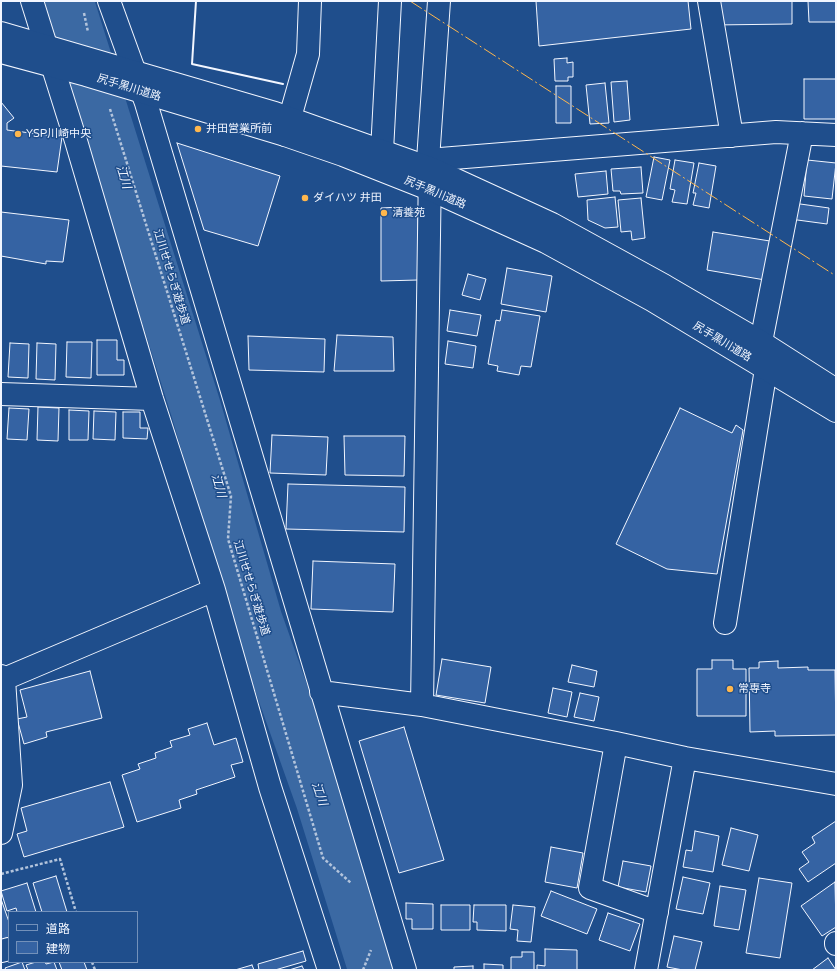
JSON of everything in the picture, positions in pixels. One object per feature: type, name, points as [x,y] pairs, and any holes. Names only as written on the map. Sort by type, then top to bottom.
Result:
[{"type":"street","points":[[32,1],[50,56],[152,399],[214,590],[270,787],[329,970]]},
{"type":"street","points":[[108,1],[139,83],[405,970]]},
{"type":"street","points":[[288,127],[308,54],[310,1]]},
{"type":"street","points":[[380,160],[390,1]]},
{"type":"street","points":[[422,706],[429,172],[439,1]]},
{"type":"street","points":[[709,1],[732,136]]},
{"type":"street","name":"尻手黒川道路","points":[[1,33],[50,56],[288,127],[380,160],[429,172],[552,224],[665,286],[761,342],[836,390]]},
{"type":"street","name":"尻手黒川道路","points":[[1,52],[50,56]]},
{"type":"street","points":[[429,172],[732,136],[776,132],[802,132],[836,135]]},
{"type":"street","points":[[761,342],[802,132]]},
{"type":"street","name":"尻手黒川道路","points":[[429,172],[546,242],[652,300],[836,411]]},
{"type":"street","points":[[725,623],[766,369]]},
{"type":"street","points":[[1,394],[152,399]]},
{"type":"street","points":[[1,833],[11,785],[2,678],[214,590]]},
{"type":"street","points":[[321,692],[422,706],[616,742],[685,758],[836,784]]},
{"type":"street","points":[[616,742],[590,888],[657,912]]},
{"type":"street","points":[[646,970],[685,758]]},
{"type":"path","points":[[83,8],[89,35]]},
{"type":"path","name":"江川せせらぎ遊歩道","points":[[108,103],[231,496],[228,539],[323,858],[354,886]]},
{"type":"path","points":[[1,874],[60,859],[76,911]]},
{"type":"path","points":[[363,970],[374,943]]},
{"type":"building","points":[[536,1],[688,1],[691,29],[539,46]]},
{"type":"building","points":[[713,1],[792,1],[792,24],[713,25]]},
{"type":"building","points":[[808,1],[836,1],[836,22],[809,22]]},
{"type":"building","points":[[567,58],[567,63],[573,62],[573,77],[568,77],[568,81],[555,81],[554,59]]},
{"type":"building","points":[[804,79],[836,79],[836,119],[804,119]]},
{"type":"building","points":[[627,81],[630,120],[614,122],[611,82]]},
{"type":"building","points":[[605,83],[609,123],[590,124],[586,85]]},
{"type":"building","points":[[556,86],[571,86],[571,123],[556,123]]},
{"type":"building","name":"YSP川崎中央","points":[[1,102],[14,118],[7,123],[7,130],[62,137],[57,172],[1,166]]},
{"type":"building","points":[[177,143],[280,176],[258,246],[204,230]]},
{"type":"building","points":[[654,157],[670,160],[662,200],[646,197]]},
{"type":"building","points":[[675,160],[694,163],[687,204],[672,202],[675,190],[670,189]]},
{"type":"building","points":[[807,160],[836,163],[832,199],[804,196]]},
{"type":"building","points":[[699,163],[716,166],[709,208],[693,205],[696,193],[693,193]]},
{"type":"building","points":[[641,167],[643,193],[621,194],[620,191],[613,191],[611,169]]},
{"type":"building","points":[[606,171],[608,194],[578,197],[575,174]]},
{"type":"building","points":[[615,197],[618,227],[605,228],[588,220],[587,200]]},
{"type":"building","points":[[641,198],[645,238],[632,240],[631,231],[621,232],[618,200]]},
{"type":"building","points":[[793,203],[829,208],[827,224],[790,219]]},
{"type":"building","points":[[401,207],[401,213],[414,213],[414,217],[418,217],[418,280],[381,281],[381,208]]},
{"type":"building","points":[[1,212],[69,220],[63,262],[46,261],[46,264],[1,256]]},
{"type":"building","points":[[713,232],[770,241],[765,280],[707,270]]},
{"type":"building","points":[[507,268],[552,276],[546,312],[501,304]]},
{"type":"building","points":[[468,274],[486,279],[480,300],[462,295]]},
{"type":"building","points":[[450,310],[481,315],[477,336],[447,331]]},
{"type":"building","points":[[502,310],[540,316],[531,367],[521,366],[519,375],[497,371],[498,366],[488,364],[496,320],[500,321]]},
{"type":"building","points":[[337,335],[393,337],[394,371],[334,371]]},
{"type":"building","points":[[248,336],[325,339],[324,372],[249,370]]},
{"type":"building","points":[[97,340],[117,340],[117,360],[124,360],[124,375],[97,375]]},
{"type":"building","points":[[448,341],[476,346],[473,368],[445,364]]},
{"type":"building","points":[[67,342],[92,342],[91,378],[66,377]]},
{"type":"building","points":[[10,343],[29,344],[28,378],[8,377]]},
{"type":"building","points":[[37,343],[56,344],[55,380],[36,379]]},
{"type":"building","points":[[38,407],[59,408],[58,441],[37,440]]},
{"type":"building","points":[[9,408],[29,409],[27,440],[7,439]]},
{"type":"building","points":[[680,408],[732,433],[736,425],[743,430],[717,574],[667,569],[616,544]]},
{"type":"building","points":[[69,410],[89,411],[88,440],[69,440]]},
{"type":"building","points":[[94,411],[116,412],[115,440],[93,439]]},
{"type":"building","points":[[123,412],[140,412],[140,428],[148,428],[147,439],[123,438]]},
{"type":"building","points":[[272,435],[328,437],[326,475],[270,473]]},
{"type":"building","points":[[344,436],[405,436],[404,476],[345,475]]},
{"type":"building","points":[[288,484],[405,487],[404,532],[286,529]]},
{"type":"building","points":[[313,561],[395,564],[393,612],[311,609]]},
{"type":"building","points":[[442,659],[491,667],[485,703],[436,695]]},
{"type":"building","points":[[712,660],[733,660],[733,669],[746,669],[746,716],[697,716],[697,669],[712,669]]},
{"type":"building","points":[[778,661],[778,668],[808,667],[808,670],[835,670],[836,735],[775,736],[775,731],[750,732],[749,668],[759,668],[759,662]]},
{"type":"building","points":[[572,665],[597,671],[594,687],[568,682]]},
{"type":"building","points":[[90,671],[102,718],[46,732],[47,737],[24,744],[17,719],[27,717],[20,690]]},
{"type":"building","points":[[553,688],[572,692],[567,717],[548,713]]},
{"type":"building","points":[[580,693],[599,697],[594,721],[574,717]]},
{"type":"building","points":[[207,723],[214,745],[236,738],[243,762],[231,765],[235,777],[196,790],[197,794],[179,800],[181,808],[137,822],[122,775],[140,769],[138,764],[156,758],[155,753],[172,747],[170,741],[190,735],[188,729]]},
{"type":"building","points":[[404,727],[444,860],[399,873],[359,741]]},
{"type":"building","points":[[110,782],[124,827],[24,857],[17,834],[27,831],[21,808]]},
{"type":"building","points":[[836,821],[836,863],[808,882],[799,869],[809,862],[802,852],[815,843],[812,837]]},
{"type":"building","points":[[731,828],[758,835],[749,871],[722,865]]},
{"type":"building","points":[[695,831],[719,836],[713,872],[683,867],[686,850],[692,851]]},
{"type":"building","points":[[551,847],[583,853],[577,888],[545,882]]},
{"type":"building","points":[[623,861],[651,866],[646,892],[618,887]]},
{"type":"building","points":[[56,876],[67,911],[42,911],[33,883]]},
{"type":"building","points":[[683,877],[710,883],[703,914],[676,909]]},
{"type":"building","points":[[759,878],[792,883],[780,958],[746,953]]},
{"type":"building","points":[[835,882],[836,927],[822,936],[801,906]]},
{"type":"building","points":[[27,883],[36,911],[17,911],[16,908],[7,911],[1,891]]},
{"type":"building","points":[[720,886],[746,890],[739,930],[714,926]]},
{"type":"building","points":[[551,891],[597,909],[587,934],[541,916]]},
{"type":"building","points":[[1,899],[8,919],[8,937],[1,940]]},
{"type":"building","points":[[406,903],[433,904],[433,929],[412,929],[412,919],[406,919]]},
{"type":"building","points":[[441,905],[470,905],[470,930],[441,930]]},
{"type":"building","points":[[474,905],[506,905],[506,931],[477,930],[477,922],[473,922]]},
{"type":"building","points":[[513,905],[535,907],[531,942],[517,941],[518,930],[510,929]]},
{"type":"building","points":[[608,913],[640,924],[630,951],[599,940]]},
{"type":"building","points":[[674,936],[702,942],[695,970],[683,970],[667,967]]},
{"type":"building","points":[[545,949],[577,950],[577,970],[537,970],[537,965],[545,966]]},
{"type":"building","points":[[303,951],[306,961],[275,970],[259,970],[258,964]]},
{"type":"building","points":[[522,952],[534,952],[534,970],[511,970],[511,957],[522,957]]},
{"type":"building","points":[[828,958],[836,970],[812,970]]},
{"type":"building","points":[[22,963],[25,970],[6,970],[5,968]]},
{"type":"building","points":[[33,963],[54,963],[57,970],[28,970],[26,965]]},
{"type":"building","points":[[59,963],[84,963],[87,970],[62,970]]},
{"type":"building","points":[[484,964],[503,965],[503,970],[484,970]]},
{"type":"building","points":[[252,965],[254,970],[235,970]]},
{"type":"building","points":[[302,966],[304,970],[289,970]]},
{"type":"building","points":[[473,966],[473,970],[454,970],[454,967]]},
{"type":"waterway","name":"江川","points":[[68,1],[196,409],[257,620],[321,800],[374,970]]},
{"type":"wall","points":[[196,1],[192,64],[283,84]]},
{"type":"power","points":[[410,1],[836,276]]},
{"type":"place","name":"井田営業所前","points":[[198,129]]},
{"type":"place","name":"YSP川崎中央","points":[[18,134]]},
{"type":"place","name":"ダイハツ 井田","points":[[305,198]]},
{"type":"place","name":"清養苑","points":[[384,213]]},
{"type":"place","name":"常専寺","points":[[730,689]]}]
